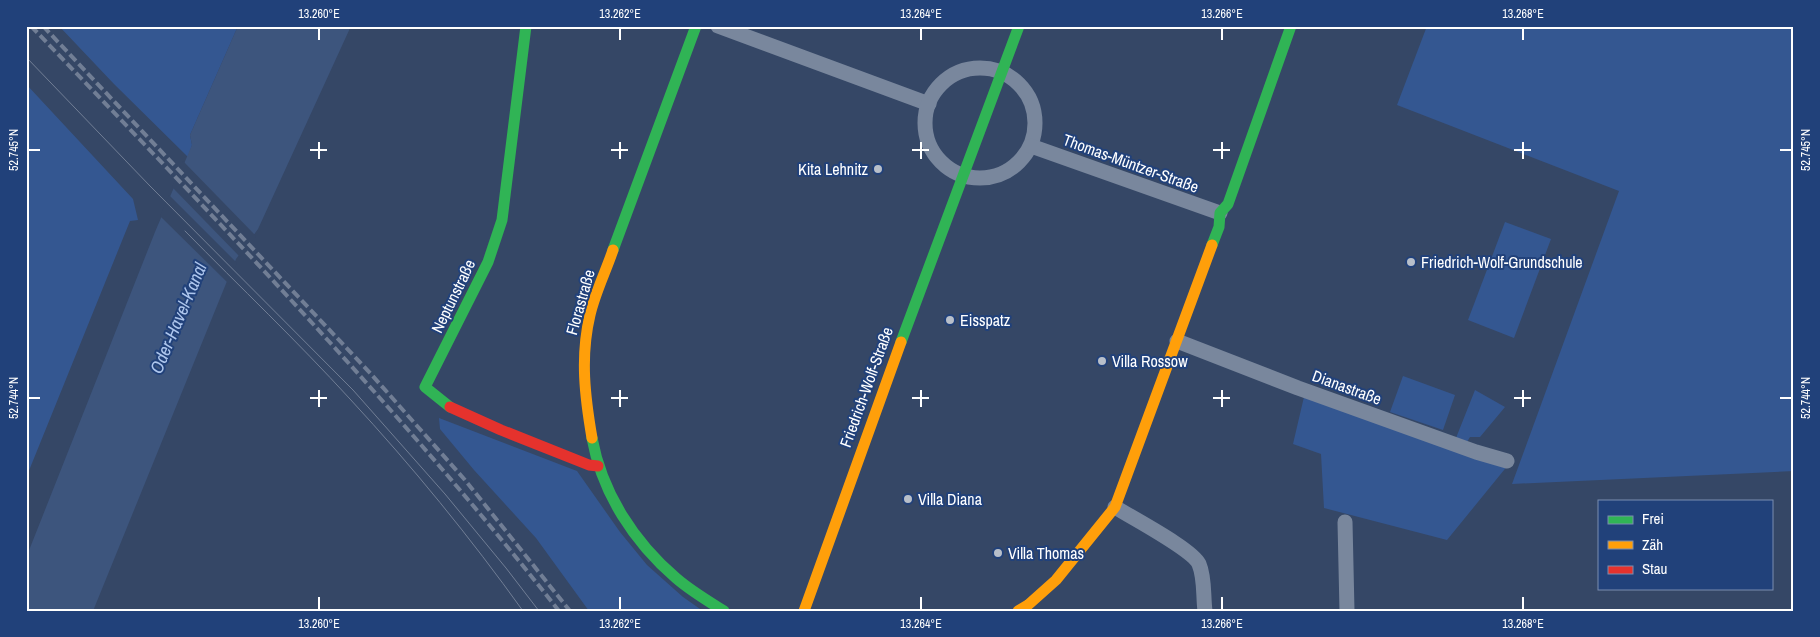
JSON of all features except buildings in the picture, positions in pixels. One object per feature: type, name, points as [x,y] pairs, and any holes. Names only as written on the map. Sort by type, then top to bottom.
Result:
[{"type":"street","name":"Neptunstraße","points":[[526,26],[502,220],[488,262],[425,388],[447,406],[589,465],[598,466]]},
{"type":"street","name":"Florastraße","points":[[696,26],[590,312],[585,337],[583,372],[585,398],[598,466],[609,492],[632,532],[669,572],[691,590],[724,611]]},
{"type":"street","points":[[718,26],[929,104]]},
{"type":"street","name":"Friedrich-Wolf-Straße","points":[[804,611],[886,381],[1003,73],[1019,26]]},
{"type":"street","points":[[1018,611],[1028,605],[1056,580],[1115,507],[1219,228],[1220,213],[1228,204],[1291,26]]},
{"type":"street","points":[[976,68],[986,68],[1003,73],[1024,90],[1031,103],[1035,132],[1031,146],[1015,166],[1004,173],[991,177],[964,176],[950,170],[939,160],[931,147],[926,133],[926,118],[929,104],[940,86],[956,74],[976,68]]},
{"type":"street","name":"Thomas-Müntzer-Straße","points":[[1031,146],[1220,213]]},
{"type":"street","name":"Dianastraße","points":[[1177,341],[1298,388],[1476,452],[1507,461]]},
{"type":"street","points":[[1115,507],[1188,552],[1198,562],[1201,572],[1204,611]]},
{"type":"street","points":[[1345,522],[1347,611]]},
{"type":"shaded area","points":[[59,26],[238,26],[190,135],[192,145],[188,157],[114,84]]},
{"type":"shaded area","points":[[1427,26],[1794,26],[1794,471],[1512,484],[1619,191],[1397,105]]},
{"type":"shaded area","points":[[26,84],[133,199],[138,220],[130,221],[26,478]]},
{"type":"shaded area","points":[[1505,222],[1551,239],[1514,338],[1468,320]]},
{"type":"shaded area","points":[[1403,376],[1455,395],[1443,430],[1390,412]]},
{"type":"shaded area","points":[[1307,384],[1456,438],[1475,390],[1505,407],[1480,437],[1470,437],[1467,442],[1513,459],[1447,540],[1324,508],[1321,454],[1293,444]]},
{"type":"shaded area","points":[[439,418],[577,471],[620,532],[647,565],[683,597],[703,611],[589,611],[536,538],[474,470],[440,429]]},
{"type":"water","name":"Oder-Havel-Kanal","points":[[238,26],[351,26],[258,229],[236,259],[93,611],[26,611],[26,558],[155,232],[192,145],[190,135]]},
{"type":"pier","points":[[183,161],[256,236],[240,257],[172,187]]},
{"type":"pier","points":[[169,195],[237,263],[229,284],[160,216]]},
{"type":"tram line","points":[[26,57],[150,186],[353,390],[445,494],[539,611]]},
{"type":"tram line","points":[[185,231],[310,356],[373,424],[461,529],[523,611]]},
{"type":"railway","points":[[31,26],[235,240],[368,385],[497,534],[559,611]]},
{"type":"railway","points":[[43,26],[371,374],[465,480],[570,611]]},
{"type":"traffic: fast","points":[[450,407],[425,387],[488,262],[502,220],[526,26]]},
{"type":"traffic: fast","points":[[613,250],[696,26]]},
{"type":"traffic: fast","points":[[901,342],[1019,26]]},
{"type":"traffic: fast","points":[[1212,245],[1219,227],[1220,213],[1228,204],[1291,26]]},
{"type":"traffic: fast","points":[[592,438],[603,478],[622,515],[634,532],[647,549],[676,578],[724,611]]},
{"type":"traffic: slow","points":[[1018,611],[1028,605],[1056,580],[1115,507],[1212,245]]},
{"type":"traffic: slow","points":[[592,438],[587,407],[584,362],[585,346],[592,307],[613,250]]},
{"type":"traffic: slow","points":[[804,611],[901,342]]},
{"type":"traffic: jam","points":[[450,407],[501,430],[589,465],[598,466]]},
{"type":"place","name":"Kita Lehnitz","points":[[878,169]]},
{"type":"place","name":"Friedrich-Wolf-Grundschule","points":[[1411,262]]},
{"type":"place","name":"Eisspatz","points":[[950,320]]},
{"type":"place","name":"Villa Rossow","points":[[1102,361]]},
{"type":"place","name":"Villa Diana","points":[[908,499]]},
{"type":"place","name":"Villa Thomas","points":[[998,553]]}]
